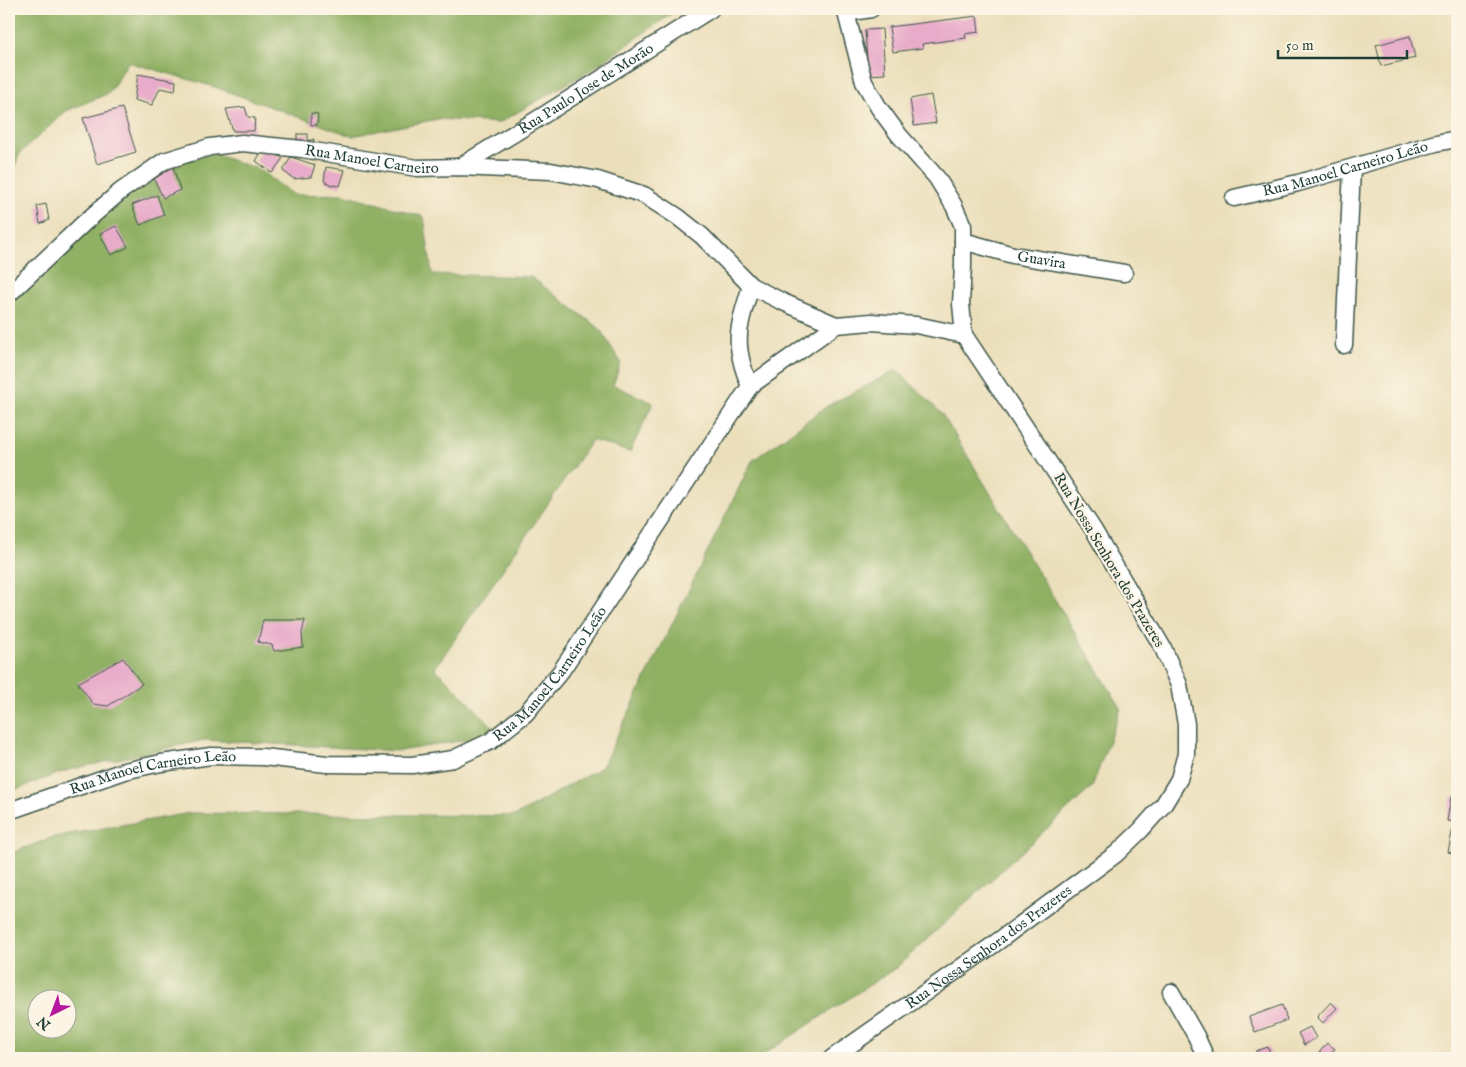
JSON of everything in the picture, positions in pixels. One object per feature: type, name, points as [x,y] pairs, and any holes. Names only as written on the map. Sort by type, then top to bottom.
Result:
[{"type":"street","name":"Rua Paulo Jose de Morão","points":[[459,167],[711,9]]},
{"type":"street","points":[[845,11],[871,9]]},
{"type":"street","name":"Rua Nossa Senhora dos Prazeres","points":[[832,1058],[993,945],[1116,854],[1164,804],[1179,779],[1186,754],[1186,724],[1179,685],[1163,648],[1093,529],[964,335],[961,304],[963,226],[954,206],[937,178],[899,136],[879,108],[864,82],[845,11]]},
{"type":"street","name":"Rua Manoel Carneiro Leão","points":[[1234,198],[1298,183],[1436,143],[1457,139]]},
{"type":"street","name":"Rua Manoel Carneiro","points":[[9,294],[121,191],[164,161],[210,147],[242,143],[302,149],[417,168],[459,167],[551,171],[598,180],[644,196],[678,217],[702,236],[751,286],[836,325]]},
{"type":"street","points":[[1344,345],[1352,168]]},
{"type":"street","name":"Guavira","points":[[963,241],[1013,256],[1124,273]]},
{"type":"street","points":[[750,386],[743,370],[738,345],[741,320],[751,286]]},
{"type":"street","points":[[836,325],[871,322],[916,325],[964,335]]},
{"type":"street","name":"Rua Manoel Carneiro Leão","points":[[9,811],[124,771],[161,763],[211,756],[263,757],[327,764],[412,765],[453,759],[491,741],[526,713],[561,671],[750,386],[836,325]]},
{"type":"street","points":[[1171,992],[1206,1058]]},
{"type":"green space","points":[[9,9],[678,9],[594,68],[499,123],[438,119],[352,136],[215,87],[128,62],[109,93],[66,111],[20,153],[9,181]]},
{"type":"green space","points":[[211,153],[258,169],[294,195],[344,194],[424,217],[432,274],[531,277],[599,328],[621,362],[613,385],[653,403],[630,452],[592,440],[435,668],[500,734],[399,751],[204,740],[68,770],[9,792],[9,301],[84,231],[148,179],[191,159]]},
{"type":"green space","points":[[897,370],[942,414],[1121,708],[1092,787],[897,967],[758,1058],[9,1058],[9,854],[53,837],[190,813],[515,816],[602,767],[752,461],[827,406]]},
{"type":"building","points":[[977,16],[979,32],[965,34],[966,38],[922,44],[923,48],[893,52],[889,27]]},
{"type":"building","points":[[882,29],[885,74],[868,75],[865,30]]},
{"type":"building","points":[[1410,36],[1415,58],[1381,66],[1376,45]]},
{"type":"building","points":[[138,74],[176,81],[175,91],[160,88],[152,105],[134,100]]},
{"type":"building","points":[[931,95],[936,123],[914,126],[910,99]]},
{"type":"building","points":[[245,107],[248,117],[255,118],[254,131],[233,131],[226,109]]},
{"type":"building","points":[[122,108],[136,152],[97,164],[83,118]]},
{"type":"building","points":[[311,113],[318,114],[317,125],[311,125]]},
{"type":"building","points":[[297,134],[308,134],[308,141],[314,139],[313,145],[297,144]]},
{"type":"building","points":[[263,149],[283,158],[272,173],[256,161]]},
{"type":"building","points":[[291,157],[315,165],[311,177],[294,179],[283,171]]},
{"type":"building","points":[[173,167],[180,190],[163,198],[154,179]]},
{"type":"building","points":[[326,167],[345,170],[340,186],[324,181]]},
{"type":"building","points":[[157,195],[164,215],[140,225],[132,205]]},
{"type":"building","points":[[46,204],[49,220],[40,224],[37,206]]},
{"type":"building","points":[[116,226],[128,247],[111,255],[100,234]]},
{"type":"building","points":[[263,620],[305,620],[302,633],[303,647],[274,651],[272,645],[258,642]]},
{"type":"building","points":[[123,658],[142,684],[108,706],[93,704],[78,683]]},
{"type":"building","points":[[1451,797],[1457,798],[1457,822],[1447,821]]},
{"type":"building","points":[[1453,828],[1457,828],[1457,854],[1448,852]]},
{"type":"building","points":[[1331,1002],[1337,1008],[1323,1023],[1317,1017]]},
{"type":"building","points":[[1282,1005],[1287,1020],[1255,1032],[1249,1017]]},
{"type":"building","points":[[1310,1027],[1316,1038],[1304,1045],[1298,1033]]},
{"type":"building","points":[[1327,1043],[1335,1049],[1327,1058],[1315,1058]]},
{"type":"building","points":[[1268,1047],[1272,1058],[1259,1058],[1256,1051]]}]
